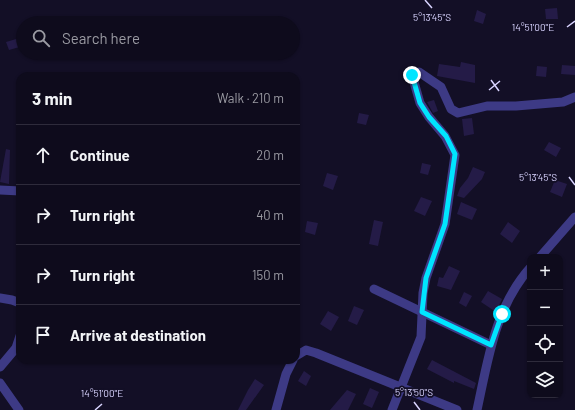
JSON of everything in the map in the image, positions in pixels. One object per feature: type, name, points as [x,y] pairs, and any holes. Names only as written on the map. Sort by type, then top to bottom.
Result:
[{"type":"street","points":[[392,410],[421,336],[426,278],[445,224],[455,154],[446,136],[429,117],[420,103],[412,75],[419,72],[441,87],[451,109],[458,113],[487,106],[516,106],[563,102],[575,97]]},
{"type":"street","points":[[0,190],[16,192]]},
{"type":"street","points":[[543,254],[575,217]]},
{"type":"street","points":[[477,410],[491,345],[502,314],[518,281],[527,271]]},
{"type":"street","points":[[374,289],[491,345]]},
{"type":"street","points":[[0,298],[16,301]]},
{"type":"street","points":[[0,367],[16,348]]},
{"type":"street","points":[[300,354],[306,350],[316,353],[457,410]]},
{"type":"street","points":[[276,410],[286,374],[291,364]]},
{"type":"street","points":[[0,383],[19,410]]},
{"type":"building","points":[[557,8],[558,19],[546,19],[545,9]]},
{"type":"building","points":[[477,10],[486,14],[483,24],[474,21]]},
{"type":"building","points":[[16,39],[16,48],[9,50],[6,42]]},
{"type":"building","points":[[461,62],[475,65],[475,83],[437,76],[439,64],[460,67]]},
{"type":"building","points":[[562,65],[575,66],[575,75],[561,74]]},
{"type":"building","points":[[537,66],[547,67],[546,77],[536,76]]},
{"type":"building","points":[[434,100],[438,111],[433,113],[427,102]]},
{"type":"building","points":[[359,113],[369,115],[366,125],[357,123]]},
{"type":"building","points":[[472,118],[474,134],[464,136],[462,119]]},
{"type":"building","points":[[549,142],[561,148],[556,157],[544,150]]},
{"type":"building","points":[[6,149],[10,150],[9,184],[0,182]]},
{"type":"building","points":[[422,163],[431,165],[428,175],[420,173]]},
{"type":"building","points":[[473,167],[485,172],[482,179],[464,198],[457,196],[460,188],[468,178]]},
{"type":"building","points":[[327,173],[338,176],[333,190],[323,186]]},
{"type":"building","points":[[555,180],[567,184],[562,197],[550,192]]},
{"type":"building","points":[[421,197],[432,201],[425,216],[414,211]]},
{"type":"building","points":[[461,202],[477,209],[472,220],[457,214]]},
{"type":"building","points":[[374,220],[383,222],[378,246],[369,244]]},
{"type":"building","points":[[307,221],[318,223],[315,235],[305,232]]},
{"type":"building","points":[[508,222],[520,231],[512,243],[500,234]]},
{"type":"building","points":[[449,266],[460,271],[451,290],[437,286],[439,277],[443,278]]},
{"type":"building","points":[[488,291],[502,299],[496,312],[481,302]]},
{"type":"building","points":[[464,292],[472,296],[466,307],[459,303]]},
{"type":"building","points":[[354,306],[364,310],[357,325],[348,321]]},
{"type":"building","points":[[328,311],[339,317],[331,331],[320,324]]},
{"type":"building","points":[[432,360],[476,383],[474,389],[454,381],[454,383],[427,369]]},
{"type":"building","points":[[304,371],[311,376],[306,386],[298,381]]},
{"type":"building","points":[[255,379],[264,385],[246,410],[238,410],[248,390]]},
{"type":"building","points":[[370,388],[379,392],[372,408],[363,404]]},
{"type":"building","points":[[347,390],[356,394],[348,410],[330,410]]},
{"type":"route","points":[[412,75],[414,89],[420,103],[429,117],[446,136],[455,154],[445,224],[432,265],[426,278],[423,293],[422,312],[491,345],[502,314]]}]
